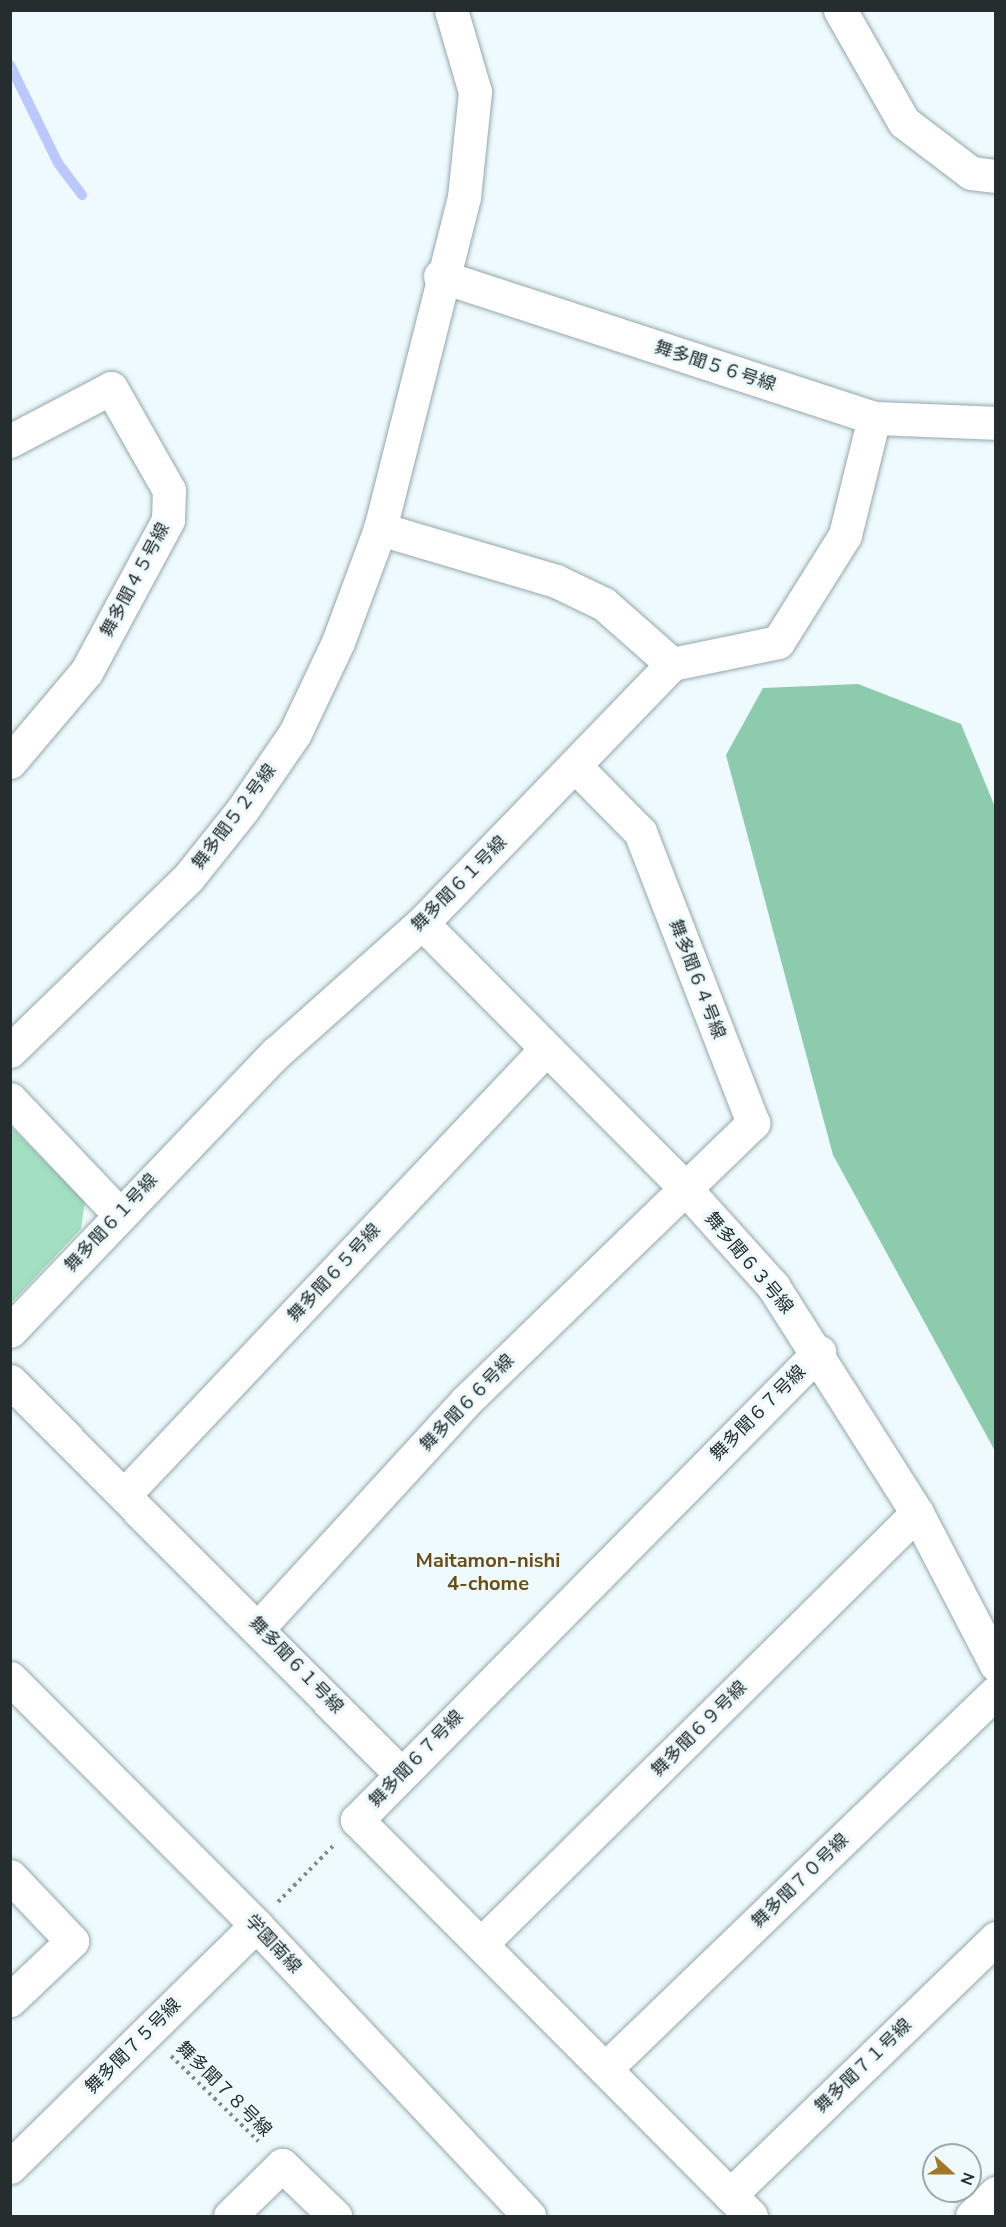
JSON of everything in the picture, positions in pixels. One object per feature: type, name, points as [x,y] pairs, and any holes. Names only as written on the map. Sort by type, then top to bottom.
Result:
[{"type":"street","points":[[452,10],[475,92],[464,197],[440,276],[380,529],[556,581],[604,604],[672,664],[778,642],[845,535],[874,418]]},
{"type":"street","points":[[840,10],[904,122],[970,172],[996,176]]},
{"type":"street","name":"舞多聞５６号線","points":[[440,276],[874,418],[996,423]]},
{"type":"street","name":"舞多聞４５号線","points":[[10,441],[111,388],[169,490],[168,520],[86,672],[10,762]]},
{"type":"street","name":"舞多聞５２号線","points":[[10,1051],[188,878],[243,809],[295,733],[338,642],[380,529]]},
{"type":"street","name":"舞多聞６１号線","points":[[10,1331],[118,1213],[276,1053],[422,924],[672,664]]},
{"type":"street","name":"舞多聞６４号線","points":[[576,766],[640,832],[753,1123],[683,1186]]},
{"type":"street","name":"舞多聞６３号線","points":[[422,924],[544,1051],[683,1186],[773,1286],[819,1352],[916,1513],[996,1665]]},
{"type":"street","name":"舞多聞６５号線","points":[[124,1495],[544,1051]]},
{"type":"street","points":[[10,1099],[118,1213]]},
{"type":"street","name":"舞多聞６６号線","points":[[259,1627],[466,1401],[683,1186]]},
{"type":"street","name":"舞多聞６７号線","points":[[740,2206],[357,1821],[400,1773],[819,1352]]},
{"type":"street","name":"舞多聞６１号線","points":[[10,1381],[259,1627],[400,1773]]},
{"type":"street","name":"舞多聞６９号線","points":[[481,1944],[916,1513]]},
{"type":"street","name":"学園南線","points":[[10,1678],[256,1925],[529,2217]]},
{"type":"street","name":"舞多聞７０号線","points":[[605,2069],[996,1692]]},
{"type":"street","points":[[10,1876],[72,1941],[10,2000]]},
{"type":"street","name":"舞多聞７５号線","points":[[10,2167],[256,1925]]},
{"type":"street","name":"舞多聞７１号線","points":[[740,2206],[996,1938]]},
{"type":"street","points":[[230,2217],[282,2165],[335,2217]]},
{"type":"street","points":[[972,2217],[996,2193]]},
{"type":"path","points":[[256,1925],[357,1821]]},
{"type":"path","name":"舞多聞７８号線","points":[[147,2032],[282,2165]]},
{"type":"green space","points":[[858,684],[961,724],[995,807],[995,1451],[833,1155],[726,755],[763,688]]},
{"type":"green space","points":[[10,1126],[85,1201],[81,1229],[11,1303]]},
{"type":"waterway","points":[[10,65],[58,163],[82,195]]},
{"type":"district","name":"Maitamon-nishi 4-chome","points":[[488,1572]]}]
